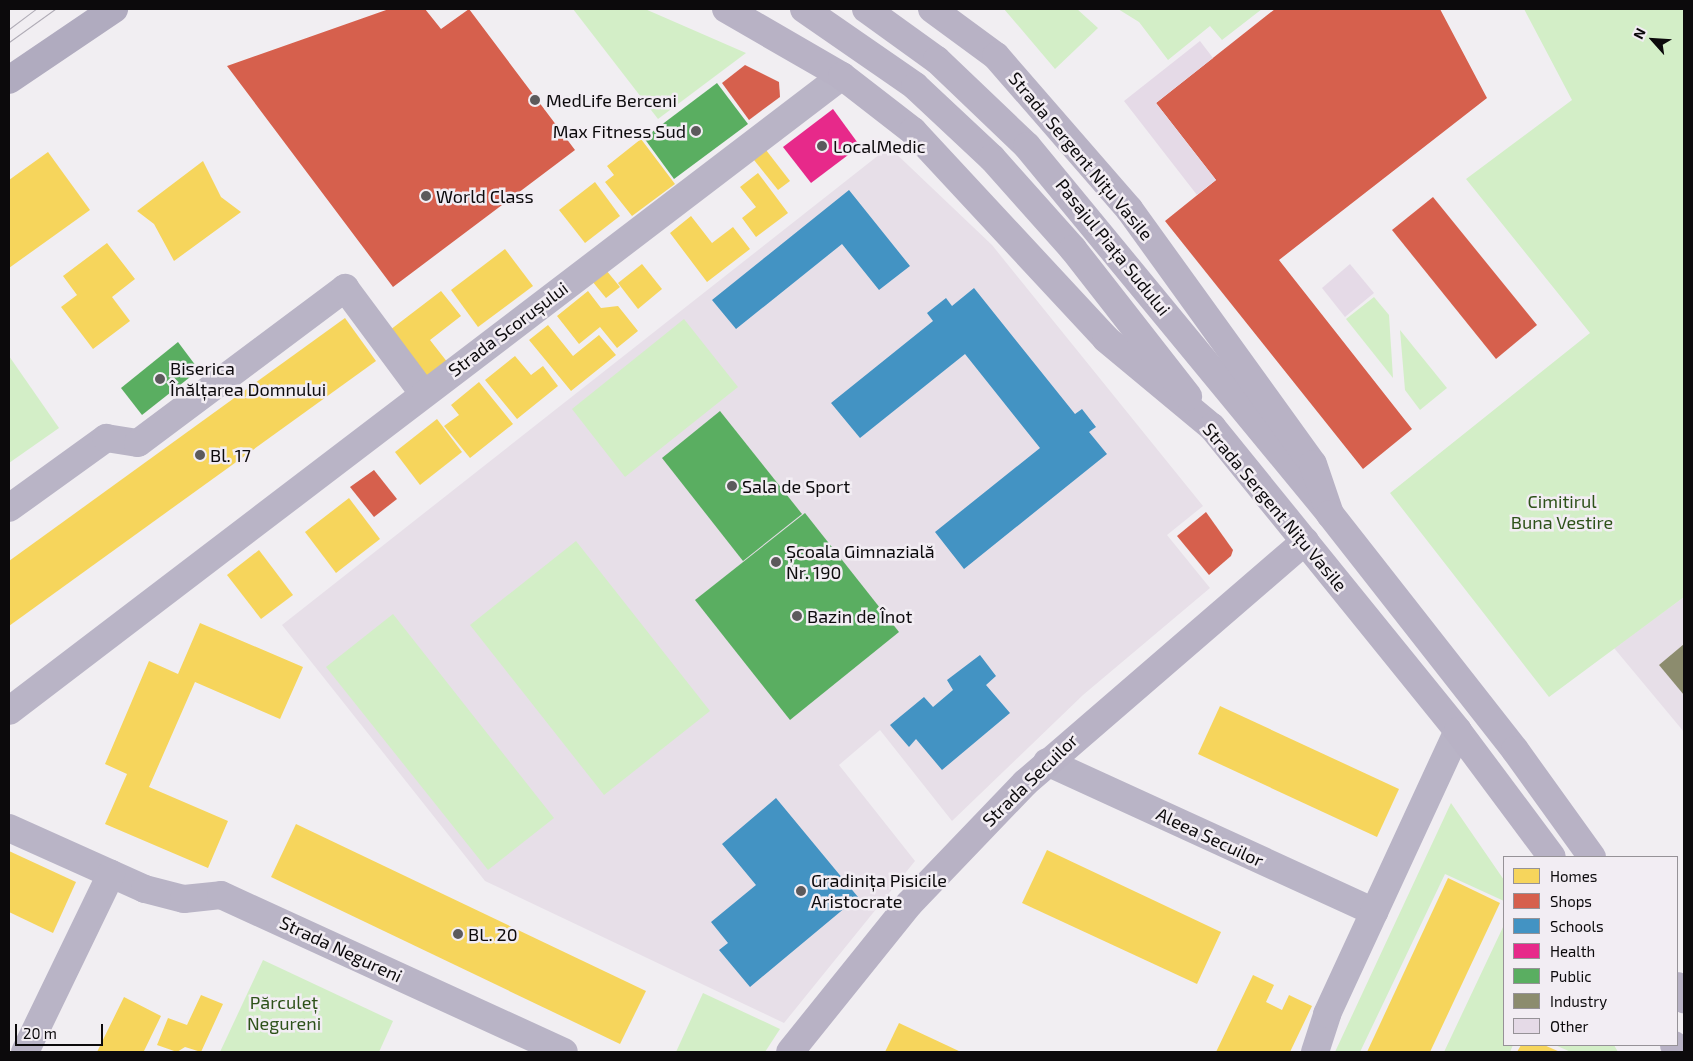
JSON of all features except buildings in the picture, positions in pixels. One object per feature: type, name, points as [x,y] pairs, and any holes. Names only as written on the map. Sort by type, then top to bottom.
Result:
[{"type":"main road","points":[[9,80],[114,9]]},
{"type":"main road","name":"Strada Sergent Nițu Vasile","points":[[726,9],[842,76],[938,155],[1106,339],[1212,427],[1458,731],[1551,856]]},
{"type":"main road","name":"Pasajul Piața Sudului","points":[[804,9],[915,86],[992,158],[1079,256],[1212,427]]},
{"type":"main road","name":"Pasajul Piața Sudului","points":[[866,9],[937,60],[1027,146],[1330,514]]},
{"type":"main road","name":"Strada Sergent Nițu Vasile","points":[[932,9],[996,56],[1103,176],[1172,267],[1313,464],[1330,514],[1510,742],[1591,856]]},
{"type":"main road","points":[[957,9],[996,56]]},
{"type":"main road","name":"Strada Secuilor","points":[[790,1052],[909,904],[1047,762],[1305,541]]},
{"type":"main road","points":[[1678,988],[1684,999]]},
{"type":"street","name":"Strada Scorușului","points":[[9,711],[173,582],[842,76]]},
{"type":"street","points":[[9,508],[106,438],[138,443],[345,288],[424,393]]},
{"type":"street","points":[[1315,1052],[1327,1014],[1458,731]]},
{"type":"street","name":"Aleea Secuilor","points":[[1047,762],[1374,912]]},
{"type":"street","name":"Strada Negureni","points":[[9,828],[111,874],[184,899],[221,895],[564,1052]]},
{"type":"street","points":[[25,1052],[111,874]]},
{"type":"shaded area","name":"Școala Gimnazială Nr. 190","points":[[889,147],[992,245],[1203,506],[1167,535],[1210,588],[1083,695],[952,821],[880,730],[839,765],[915,861],[784,1023],[485,881],[282,625]]},
{"type":"shaded area","points":[[1684,597],[1684,732],[1614,648]]},
{"type":"green space","points":[[573,9],[645,9],[746,53],[658,119]]},
{"type":"green space","points":[[1004,9],[1077,9],[1098,28],[1055,69]]},
{"type":"green space","points":[[1118,9],[1262,9],[1222,40],[1210,26],[1168,60],[1139,22]]},
{"type":"green space","name":"Cimitirul Buna Vestire","points":[[1524,9],[1684,9],[1684,597],[1549,697],[1390,493],[1590,333],[1466,179],[1572,100]]},
{"type":"green space","points":[[1374,297],[1389,315],[1393,378],[1346,319]]},
{"type":"green space","points":[[684,319],[738,387],[625,477],[572,409]]},
{"type":"green space","points":[[1400,330],[1447,388],[1420,410],[1405,390]]},
{"type":"green space","points":[[9,356],[59,428],[9,463]]},
{"type":"green space","points":[[576,541],[710,711],[604,795],[470,625]]},
{"type":"green space","points":[[393,614],[554,818],[488,870],[326,667]]},
{"type":"green space","points":[[1451,803],[1503,879],[1503,901],[1445,874],[1360,1052],[1335,1052]]},
{"type":"green space","points":[[1503,927],[1503,1046],[1513,1046],[1510,1052],[1444,1052]]},
{"type":"green space","name":"Părculeț Negureni","points":[[263,960],[393,1021],[379,1052],[220,1052]]},
{"type":"green space","points":[[703,993],[780,1029],[765,1052],[676,1052]]},
{"type":"green space","points":[[1557,1046],[1615,1046],[1618,1052],[1571,1052]]},
{"type":"tram line","points":[[9,29],[36,9]]},
{"type":"tram line","points":[[9,42],[55,9]]},
{"type":"place","name":"MedLife Berceni","points":[[535,100]]},
{"type":"place","name":"Max Fitness Sud","points":[[696,131]]},
{"type":"place","name":"LocalMedic","points":[[822,146]]},
{"type":"place","name":"World Class","points":[[426,196]]},
{"type":"place","name":"Biserica Înălțarea Domnului","points":[[160,379]]},
{"type":"place","name":"Bl. 17","points":[[200,455]]},
{"type":"place","name":"Sala de Sport","points":[[732,486]]},
{"type":"place","name":"Școala Gimnazială Nr. 190","points":[[776,562]]},
{"type":"place","name":"Bazin de Înot","points":[[797,616]]},
{"type":"place","name":"Gradinița Pisicile Aristocrate","points":[[801,891]]},
{"type":"place","name":"BL. 20","points":[[458,934]]}]
